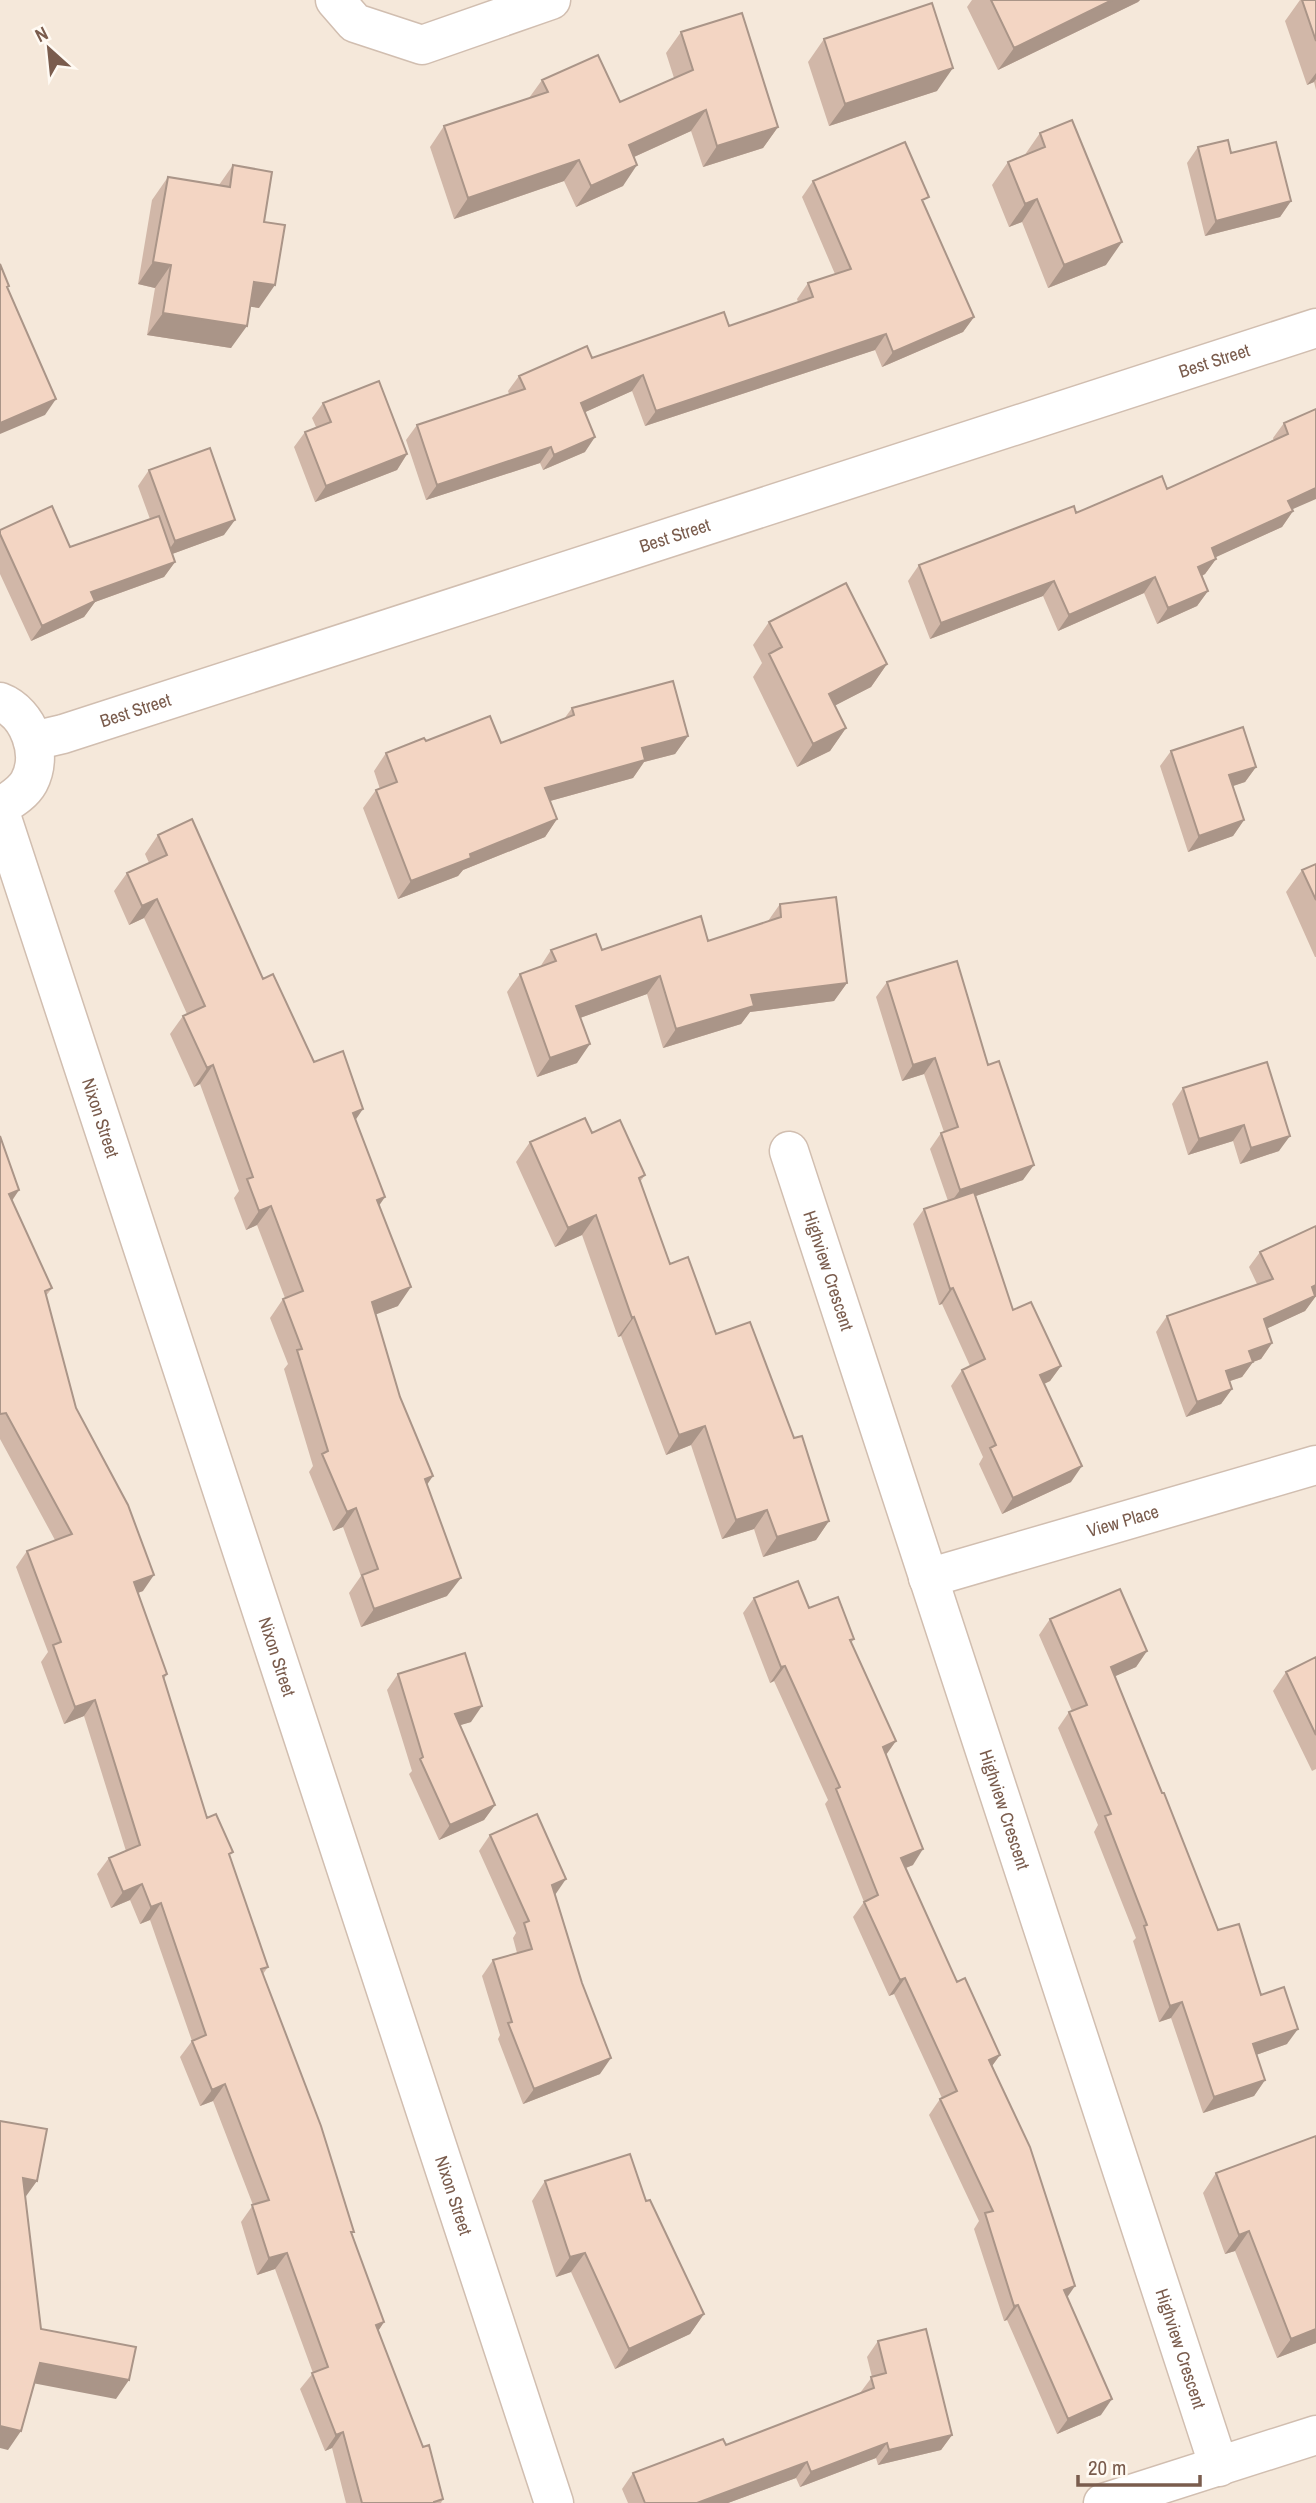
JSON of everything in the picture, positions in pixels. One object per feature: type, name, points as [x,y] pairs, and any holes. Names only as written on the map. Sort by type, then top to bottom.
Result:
[{"type":"street","points":[[335,0],[355,23],[422,45],[551,0]]},
{"type":"street","name":"Best Street","points":[[33,741],[77,730],[1316,328]]},
{"type":"street","points":[[0,702],[25,722],[33,741],[34,766],[29,782],[16,797],[0,809]]},
{"type":"street","name":"Nixon Street","points":[[0,809],[554,2503]]},
{"type":"street","name":"Highview Crescent","points":[[789,1151],[1219,2467]]},
{"type":"street","name":"View Place","points":[[928,1578],[1316,1465]]},
{"type":"street","points":[[1104,2503],[1316,2435]]},
{"type":"shaded area","points":[[0,0],[1316,0],[1316,2503],[0,2503]]},
{"type":"building","points":[[991,0],[1112,0],[1014,48]]},
{"type":"building","points":[[1302,0],[1316,0],[1316,41]]},
{"type":"building","points":[[932,3],[953,68],[845,104],[824,39]]},
{"type":"building","points":[[742,13],[778,127],[717,146],[706,110],[629,145],[637,165],[591,186],[579,160],[468,198],[444,126],[548,92],[542,80],[598,55],[620,102],[693,70],[681,32]]},
{"type":"building","points":[[1072,120],[1122,242],[1064,265],[1037,199],[1025,204],[1008,162],[1045,147],[1040,133]]},
{"type":"building","points":[[1228,140],[1231,153],[1276,142],[1291,201],[1216,221],[1198,147]]},
{"type":"building","points":[[905,142],[929,197],[922,200],[974,317],[893,352],[886,334],[656,411],[643,375],[581,403],[595,437],[554,455],[551,447],[437,485],[417,425],[525,389],[519,376],[587,346],[592,358],[724,312],[729,326],[813,297],[808,283],[851,269],[813,181]]},
{"type":"building","points":[[233,165],[272,172],[264,222],[285,225],[275,285],[254,282],[247,326],[163,313],[171,265],[153,262],[168,177],[230,187]]},
{"type":"building","points":[[0,264],[9,286],[7,287],[56,399],[0,423]]},
{"type":"building","points":[[379,381],[407,454],[326,486],[305,432],[331,422],[323,403]]},
{"type":"building","points":[[1316,409],[1316,488],[1288,501],[1293,511],[1212,548],[1216,559],[1198,567],[1208,591],[1168,608],[1155,577],[1069,615],[1054,581],[941,623],[919,565],[1074,506],[1076,513],[1162,476],[1167,489],[1288,434],[1284,423]]},
{"type":"building","points":[[210,448],[235,520],[175,541],[149,470]]},
{"type":"building","points":[[52,506],[70,547],[159,516],[175,562],[91,592],[95,601],[42,626],[0,530]]},
{"type":"building","points":[[846,583],[887,664],[829,694],[846,728],[813,744],[769,654],[782,647],[769,622]]},
{"type":"building","points":[[673,681],[688,736],[642,748],[645,760],[545,788],[557,819],[470,854],[471,858],[411,881],[376,790],[397,782],[386,753],[424,738],[426,741],[490,716],[501,743],[574,715],[572,708]]},
{"type":"building","points":[[1243,727],[1256,767],[1229,775],[1244,820],[1199,836],[1171,751]]},
{"type":"building","points":[[192,819],[263,979],[273,974],[314,1062],[343,1051],[363,1109],[353,1113],[385,1197],[377,1200],[411,1287],[372,1302],[400,1397],[433,1476],[425,1479],[461,1578],[374,1609],[362,1575],[378,1569],[356,1508],[347,1512],[322,1454],[328,1451],[297,1350],[302,1349],[283,1299],[303,1291],[271,1206],[259,1211],[247,1179],[253,1177],[213,1065],[207,1068],[183,1016],[205,1006],[157,899],[142,906],[127,873],[167,855],[158,835]]},
{"type":"building","points":[[1316,864],[1316,900],[1302,870]]},
{"type":"building","points":[[836,897],[847,983],[751,995],[754,1006],[676,1029],[660,976],[576,1006],[590,1044],[550,1058],[520,974],[556,961],[551,950],[596,934],[602,950],[701,916],[708,941],[781,917],[780,904]]},
{"type":"building","points":[[957,961],[988,1065],[999,1061],[1034,1165],[960,1190],[941,1133],[958,1127],[935,1058],[913,1065],[887,982]]},
{"type":"building","points":[[1267,1062],[1290,1136],[1251,1148],[1244,1125],[1199,1139],[1183,1088]]},
{"type":"building","points":[[585,1118],[592,1133],[620,1120],[645,1175],[639,1178],[670,1264],[688,1257],[716,1334],[750,1322],[794,1438],[802,1436],[829,1521],[777,1537],[767,1510],[736,1520],[705,1426],[679,1435],[634,1317],[632,1318],[596,1215],[568,1228],[530,1142]]},
{"type":"building","points":[[0,1136],[19,1190],[9,1194],[52,1288],[45,1291],[76,1408],[128,1505],[154,1575],[134,1582],[167,1674],[163,1676],[207,1818],[216,1814],[233,1852],[229,1854],[268,1967],[261,1969],[321,2126],[354,2232],[351,2232],[384,2322],[376,2325],[423,2447],[429,2445],[443,2499],[434,2503],[362,2503],[343,2432],[336,2435],[312,2373],[328,2367],[287,2253],[269,2258],[252,2205],[269,2200],[225,2084],[212,2090],[192,2041],[206,2035],[161,1903],[151,1907],[142,1884],[123,1892],[109,1858],[140,1845],[95,1700],[75,1707],[53,1645],[61,1642],[27,1551],[72,1534],[6,1413],[0,1414]]},
{"type":"building","points":[[974,1192],[1013,1310],[1031,1302],[1061,1366],[1040,1375],[1082,1466],[1013,1498],[990,1448],[996,1445],[962,1370],[985,1359],[953,1288],[950,1289],[924,1209]]},
{"type":"building","points":[[1316,1226],[1316,1285],[1312,1287],[1315,1296],[1264,1319],[1272,1343],[1249,1351],[1253,1362],[1226,1371],[1232,1389],[1197,1402],[1167,1316],[1273,1279],[1260,1252]]},
{"type":"building","points":[[798,1581],[809,1608],[838,1597],[854,1639],[850,1640],[896,1741],[883,1747],[923,1849],[901,1858],[957,1982],[965,1978],[1000,2055],[989,2060],[1030,2147],[1075,2286],[1064,2290],[1112,2399],[1068,2419],[1018,2305],[1014,2306],[985,2213],[993,2211],[940,2099],[957,2091],[905,1978],[900,1980],[864,1902],[878,1895],[836,1789],[840,1787],[785,1666],[781,1667],[754,1598]]},
{"type":"building","points":[[1120,1589],[1147,1651],[1111,1667],[1218,1930],[1239,1924],[1261,1995],[1284,1987],[1298,2029],[1253,2044],[1265,2080],[1214,2097],[1182,2002],[1170,2006],[1144,1926],[1147,1925],[1105,1816],[1111,1814],[1069,1712],[1087,1705],[1050,1619]]},
{"type":"building","points":[[465,1653],[482,1706],[455,1714],[495,1805],[450,1825],[420,1759],[423,1757],[398,1674]]},
{"type":"building","points":[[1316,1657],[1316,1735],[1286,1672]]},
{"type":"building","points":[[537,1814],[566,1879],[552,1885],[582,1983],[611,2058],[534,2089],[508,2023],[512,2022],[493,1960],[532,1949],[524,1923],[529,1921],[490,1835]]},
{"type":"building","points":[[0,2121],[47,2129],[37,2181],[23,2178],[41,2329],[136,2347],[129,2380],[40,2363],[21,2431],[0,2426]]},
{"type":"building","points":[[1316,2136],[1316,2329],[1291,2339],[1249,2231],[1239,2235],[1216,2173]]},
{"type":"building","points":[[630,2154],[646,2201],[650,2200],[704,2314],[629,2349],[585,2253],[570,2257],[545,2181]]},
{"type":"building","points":[[926,2329],[952,2435],[889,2450],[887,2443],[811,2472],[807,2462],[697,2503],[645,2503],[633,2473],[723,2439],[726,2445],[874,2388],[871,2377],[886,2373],[878,2341]]}]
